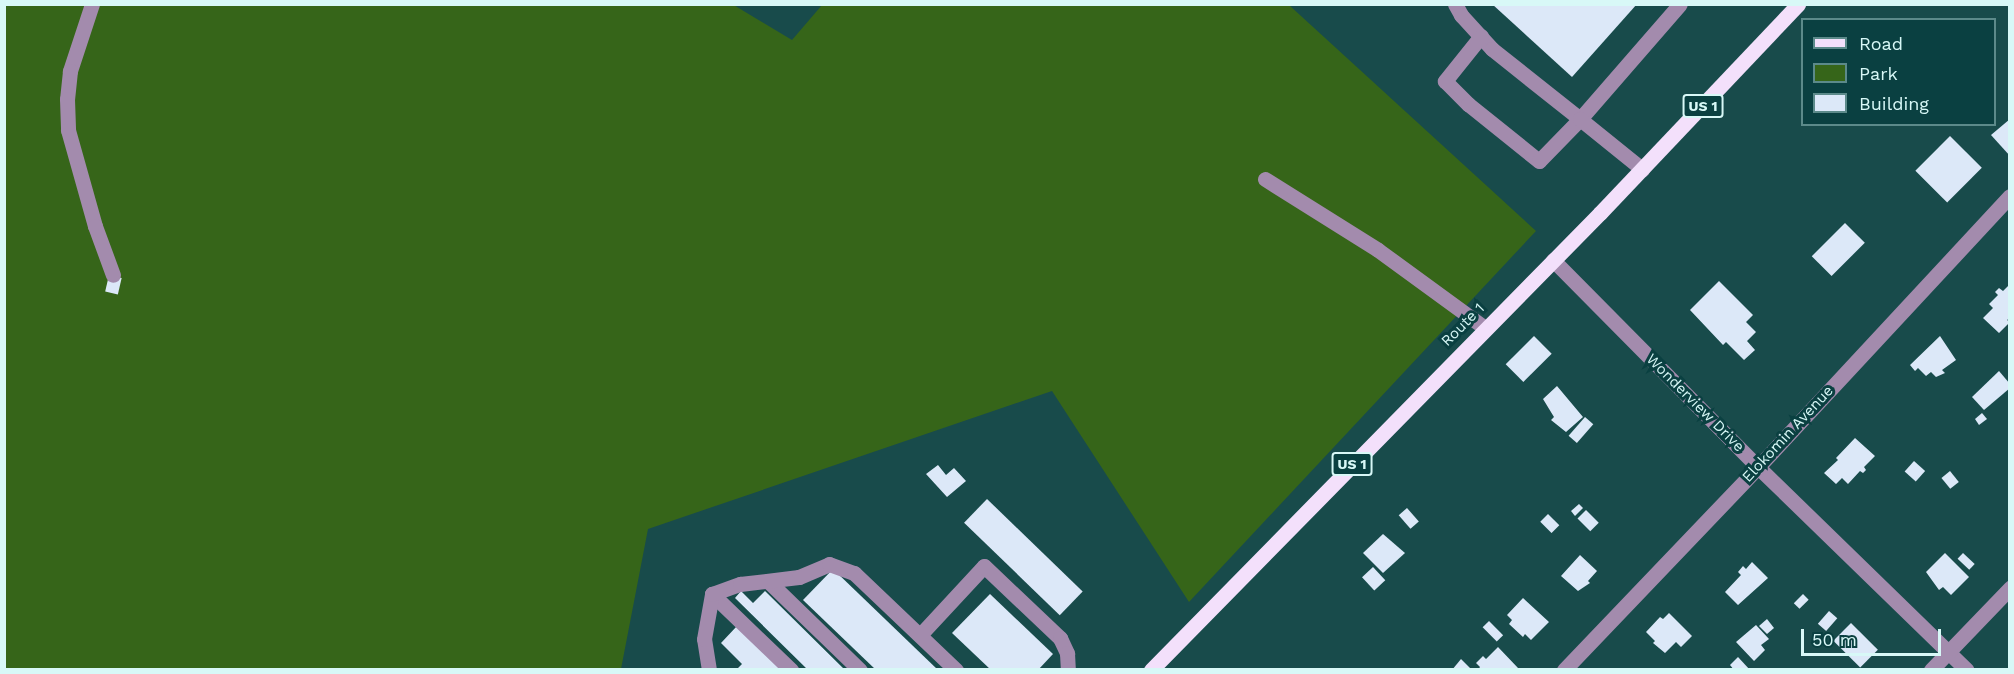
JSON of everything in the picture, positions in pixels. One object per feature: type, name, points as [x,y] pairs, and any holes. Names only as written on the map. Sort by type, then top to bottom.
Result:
[{"type":"main road","name":"Route 1","points":[[1151,669],[1166,663],[1798,4]]},
{"type":"street","points":[[92,4],[70,71],[67,99],[68,130],[95,226],[112,275]]},
{"type":"street","points":[[1455,4],[1481,36],[1642,168]]},
{"type":"street","points":[[1481,36],[1445,81],[1468,104],[1539,161],[1580,119],[1680,4]]},
{"type":"street","points":[[1265,179],[1378,250],[1485,328]]},
{"type":"street","name":"Elokomin Avenue","points":[[1564,669],[1758,466],[2010,196]]},
{"type":"street","name":"Wonderview Drive","points":[[1553,260],[1758,466],[1967,669]]},
{"type":"street","points":[[712,594],[740,584],[800,577],[829,564],[854,573],[956,669]]},
{"type":"street","points":[[920,635],[984,566],[1060,638],[1067,654],[1068,669]]},
{"type":"street","points":[[768,581],[860,669]]},
{"type":"street","points":[[1931,669],[2010,588]]},
{"type":"street","points":[[709,669],[704,639],[712,594]]},
{"type":"street","points":[[712,594],[791,669]]},
{"type":"green space","points":[[732,4],[792,40],[822,5],[1289,5],[1536,231],[1189,602],[1052,391],[648,529],[621,669],[5,669],[4,5]]},
{"type":"building","points":[[1492,4],[1637,4],[1572,77]]},
{"type":"building","points":[[2010,119],[2010,156],[1991,135]]},
{"type":"building","points":[[1950,136],[1982,168],[1947,202],[1915,171]]},
{"type":"building","points":[[1845,223],[1865,243],[1832,276],[1812,256]]},
{"type":"building","points":[[109,275],[122,278],[118,294],[105,292]]},
{"type":"building","points":[[1719,281],[1753,315],[1746,322],[1756,332],[1747,341],[1755,350],[1744,360],[1726,342],[1723,345],[1690,310]]},
{"type":"building","points":[[2010,284],[2010,318],[2007,320],[2010,322],[1999,333],[1983,318],[1993,308],[1989,304],[1998,295],[1995,292],[1999,288],[2003,291]]},
{"type":"building","points":[[1534,336],[1552,354],[1523,382],[1506,364]]},
{"type":"building","points":[[1940,336],[1956,360],[1942,370],[1945,373],[1936,377],[1931,372],[1926,376],[1918,368],[1915,371],[1910,365]]},
{"type":"building","points":[[1999,371],[2010,384],[2010,388],[1984,410],[1972,397]]},
{"type":"building","points":[[1557,386],[1583,417],[1566,432],[1551,420],[1554,417],[1543,399]]},
{"type":"building","points":[[1982,413],[1987,419],[1979,425],[1975,419]]},
{"type":"building","points":[[1585,417],[1593,424],[1577,443],[1569,436]]},
{"type":"building","points":[[1855,438],[1875,456],[1864,467],[1866,470],[1863,473],[1860,471],[1848,484],[1842,478],[1836,484],[1824,473],[1838,460],[1836,458]]},
{"type":"building","points":[[1914,461],[1925,471],[1916,481],[1905,471]]},
{"type":"building","points":[[938,465],[946,475],[954,468],[966,481],[947,497],[926,474]]},
{"type":"building","points":[[1950,471],[1959,482],[1950,489],[1941,478]]},
{"type":"building","points":[[987,499],[1083,591],[1060,615],[964,523]]},
{"type":"building","points":[[1579,504],[1583,508],[1575,516],[1571,511]]},
{"type":"building","points":[[1407,508],[1419,522],[1411,529],[1399,515]]},
{"type":"building","points":[[1586,510],[1599,523],[1590,531],[1578,518]]},
{"type":"building","points":[[1548,514],[1559,525],[1552,533],[1540,522]]},
{"type":"building","points":[[1383,534],[1405,553],[1383,573],[1363,553]]},
{"type":"building","points":[[1945,553],[1969,577],[1951,595],[1943,587],[1939,590],[1926,572]]},
{"type":"building","points":[[1963,553],[1975,564],[1969,570],[1958,559]]},
{"type":"building","points":[[1580,555],[1597,571],[1588,581],[1590,583],[1578,591],[1561,576]]},
{"type":"building","points":[[1752,562],[1768,578],[1738,605],[1725,592],[1741,575],[1738,572],[1743,566],[1746,569]]},
{"type":"building","points":[[1373,567],[1385,580],[1374,590],[1362,577]]},
{"type":"building","points":[[833,569],[938,670],[876,670],[803,600]]},
{"type":"building","points":[[741,591],[753,603],[765,591],[845,670],[808,670],[735,598]]},
{"type":"building","points":[[990,594],[1053,654],[1038,670],[991,670],[952,633]]},
{"type":"building","points":[[1803,594],[1809,600],[1799,609],[1794,603]]},
{"type":"building","points":[[1523,598],[1549,622],[1531,640],[1525,634],[1523,637],[1509,624],[1512,620],[1507,615]]},
{"type":"building","points":[[1829,611],[1837,618],[1826,631],[1818,624]]},
{"type":"building","points":[[1669,613],[1692,636],[1681,647],[1676,642],[1665,653],[1653,643],[1655,641],[1646,632],[1660,617],[1663,619]]},
{"type":"building","points":[[1767,619],[1774,628],[1767,634],[1759,626]]},
{"type":"building","points":[[1489,621],[1503,635],[1497,642],[1483,627]]},
{"type":"building","points":[[1851,623],[1878,650],[1860,668],[1833,641]]},
{"type":"building","points":[[1756,625],[1769,639],[1761,645],[1765,650],[1754,661],[1736,642]]},
{"type":"building","points":[[737,626],[781,670],[736,670],[742,664],[721,643]]},
{"type":"building","points":[[1498,647],[1518,668],[1478,670],[1480,667],[1476,663],[1483,656],[1486,659]]},
{"type":"building","points":[[1738,657],[1750,670],[1734,670],[1730,665]]},
{"type":"building","points":[[1461,659],[1472,670],[1452,670]]}]
